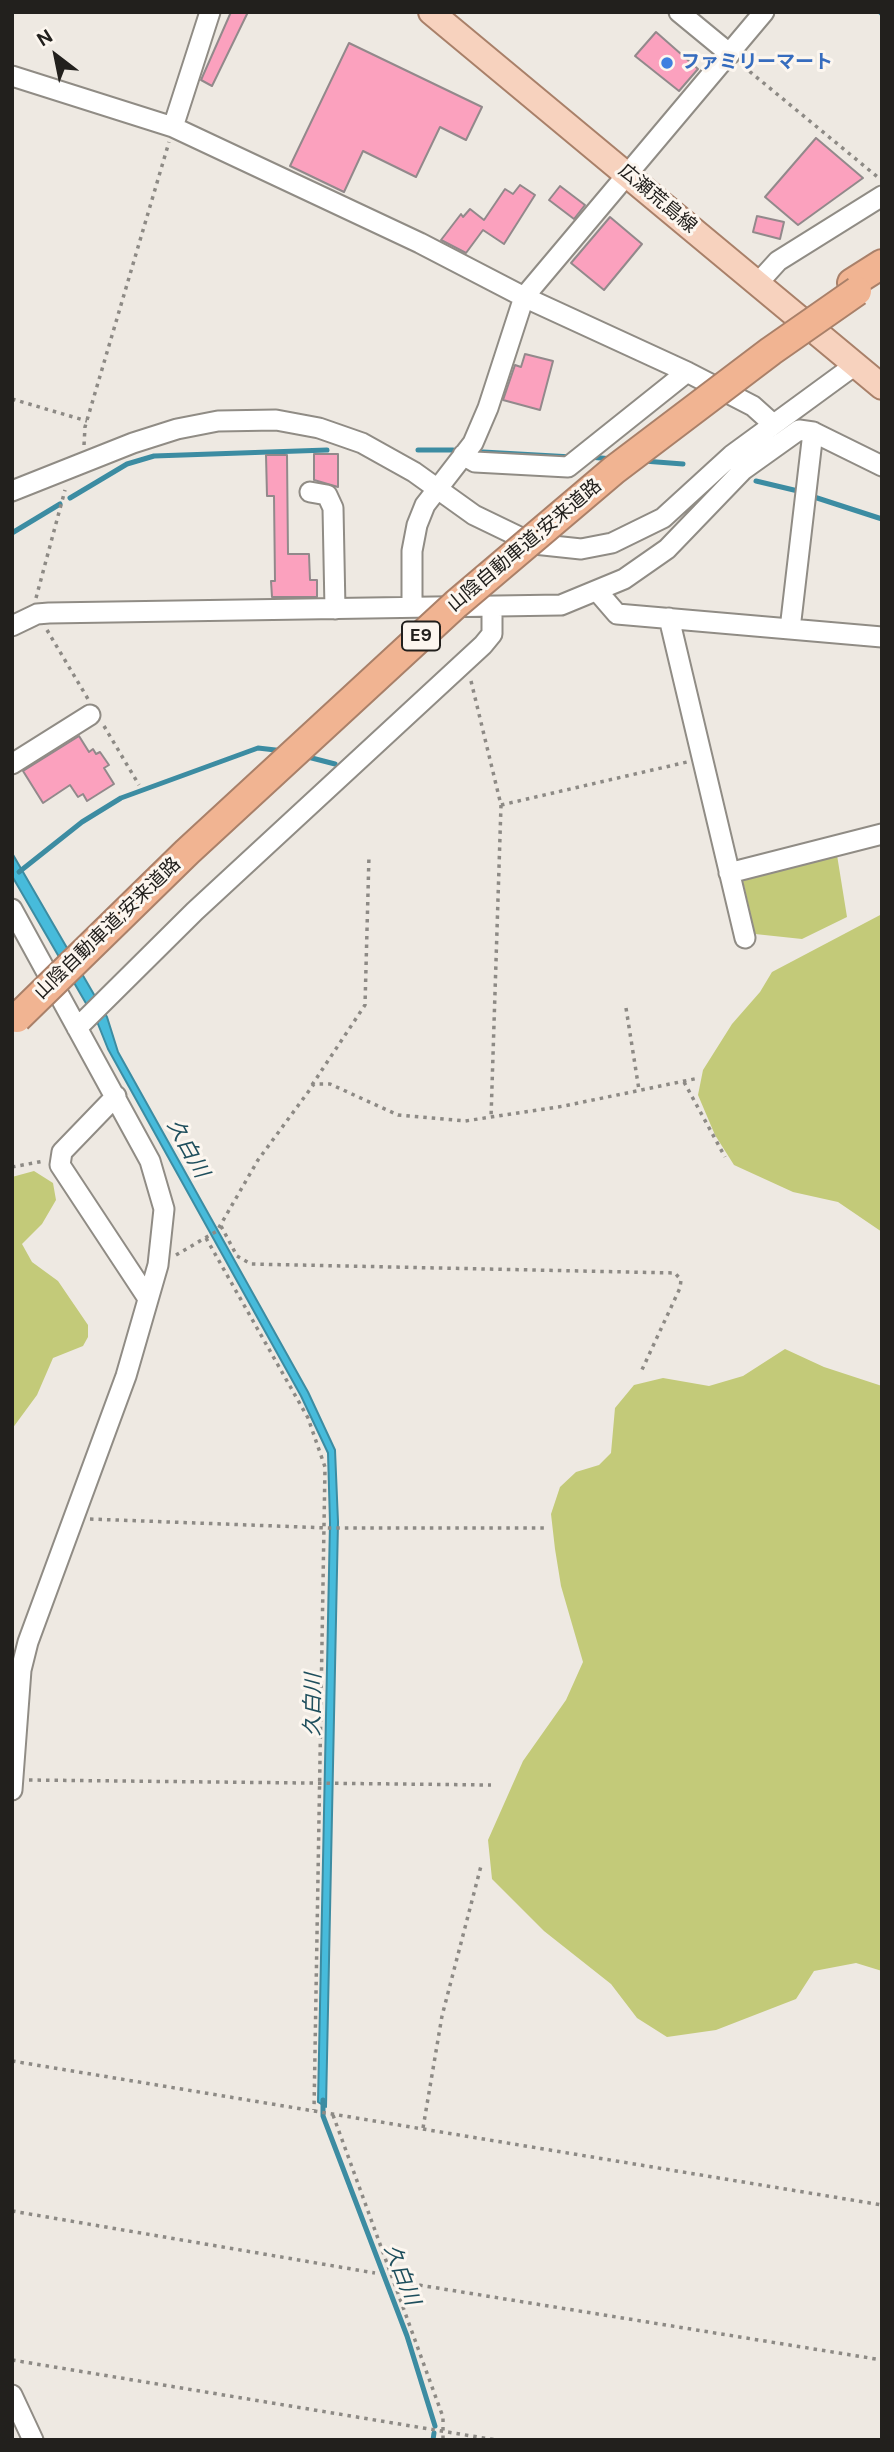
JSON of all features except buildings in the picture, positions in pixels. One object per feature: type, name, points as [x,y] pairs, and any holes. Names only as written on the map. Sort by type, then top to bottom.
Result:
[{"type":"highway","name":"山陰自動車道;安来道路","points":[[14,1016],[191,835],[449,597],[608,462],[765,343],[854,287],[882,264]]},
{"type":"highway","name":"山陰自動車道;安来道路","points":[[854,287],[882,275]]},
{"type":"main road","name":"広瀬荒島線","points":[[431,12],[629,174],[855,365],[879,382]]},
{"type":"street","points":[[173,127],[210,12]]},
{"type":"street","points":[[679,12],[730,54]]},
{"type":"street","points":[[412,607],[412,551],[417,525],[425,506],[473,443],[488,408],[524,297],[764,12]]},
{"type":"street","points":[[12,76],[173,127],[420,243],[524,297],[687,372],[752,406],[773,424]]},
{"type":"street","points":[[758,283],[778,261],[882,196]]},
{"type":"street","points":[[12,491],[133,443],[177,429],[218,421],[264,419],[305,424],[351,438],[388,456],[474,515],[534,544],[581,549],[612,543],[663,518],[732,455],[855,365]]},
{"type":"street","points":[[463,455],[475,463],[568,467],[687,372]]},
{"type":"street","points":[[12,626],[37,614],[561,605],[624,579],[667,549],[743,470],[799,430],[813,432],[882,466]]},
{"type":"street","points":[[790,629],[813,432]]},
{"type":"street","points":[[310,492],[327,495],[333,508],[335,608]]},
{"type":"street","points":[[598,592],[617,614],[882,638]]},
{"type":"street","points":[[77,1028],[204,902],[463,664],[492,634],[492,608]]},
{"type":"street","points":[[669,618],[745,938]]},
{"type":"street","points":[[12,764],[90,715]]},
{"type":"street","points":[[729,873],[882,834]]},
{"type":"street","points":[[12,909],[117,1096],[150,1161],[164,1209],[158,1265],[126,1376],[28,1642],[21,1670],[12,1790]]},
{"type":"street","points":[[117,1096],[62,1152],[60,1165],[147,1297]]},
{"type":"street","points":[[12,2395],[33,2440]]},
{"type":"path","points":[[730,54],[882,180]]},
{"type":"path","points":[[85,427],[173,127]]},
{"type":"path","points":[[12,399],[87,421]]},
{"type":"path","points":[[37,614],[37,593],[65,499]]},
{"type":"path","points":[[463,664],[471,680],[501,805],[491,1118]]},
{"type":"path","points":[[501,805],[702,758]]},
{"type":"path","points":[[158,1265],[218,1231],[258,1160],[365,1005],[369,855]]},
{"type":"path","points":[[626,1008],[639,1090]]},
{"type":"path","points":[[309,1088],[319,1083],[330,1084],[388,1112],[408,1117],[465,1121],[699,1078]]},
{"type":"path","points":[[683,1081],[725,1157]]},
{"type":"path","points":[[12,1167],[39,1160],[60,1165]]},
{"type":"path","points":[[221,1226],[237,1256],[251,1264],[675,1273],[681,1280],[680,1288],[640,1374]]},
{"type":"path","points":[[208,1237],[316,1433],[325,1466],[328,1528],[316,2110]]},
{"type":"path","points":[[75,1516],[100,1521],[328,1528],[545,1528]]},
{"type":"path","points":[[13,1780],[491,1785]]},
{"type":"path","points":[[423,2128],[442,2016],[481,1866]]},
{"type":"path","points":[[12,2061],[882,2205]]},
{"type":"path","points":[[333,2115],[443,2417],[443,2440]]},
{"type":"path","points":[[12,2211],[375,2273]]},
{"type":"path","points":[[394,2281],[882,2360]]},
{"type":"path","points":[[12,2360],[496,2440]]},
{"type":"green space","points":[[837,855],[847,917],[802,939],[755,934],[742,877]]},
{"type":"green space","points":[[882,914],[882,1232],[838,1202],[793,1192],[734,1165],[715,1135],[698,1095],[703,1070],[732,1024],[760,992],[772,972]]},
{"type":"green space","points":[[34,1171],[53,1183],[56,1200],[42,1224],[22,1244],[32,1262],[58,1281],[88,1325],[88,1337],[83,1346],[53,1358],[37,1395],[12,1429],[12,1177]]},
{"type":"green space","points":[[785,1349],[824,1367],[882,1386],[882,1971],[856,1963],[814,1971],[796,1999],[716,2030],[667,2037],[637,2018],[611,1984],[544,1931],[492,1879],[488,1840],[523,1761],[566,1700],[583,1662],[561,1586],[555,1549],[551,1514],[560,1487],[576,1472],[599,1465],[611,1453],[615,1408],[634,1385],[663,1378],[709,1386],[743,1376]]},
{"type":"water","points":[[12,853],[107,1017],[118,1052],[308,1392],[335,1450],[338,1522],[326,2107],[318,2102],[330,1523],[328,1453],[301,1396],[108,1049],[98,1024],[12,876]]},
{"type":"waterway","points":[[70,498],[127,464],[154,456],[327,450]]},
{"type":"waterway","points":[[418,450],[453,450]]},
{"type":"waterway","points":[[483,452],[572,457]]},
{"type":"waterway","points":[[588,457],[614,459]]},
{"type":"waterway","points":[[644,461],[683,464]]},
{"type":"waterway","points":[[756,481],[798,491]]},
{"type":"waterway","points":[[811,496],[882,519]]},
{"type":"waterway","points":[[12,533],[60,504]]},
{"type":"waterway","points":[[19,872],[82,822],[121,798],[258,748],[284,751]]},
{"type":"waterway","points":[[304,756],[335,764]]},
{"type":"waterway","name":"久白川","points":[[323,2100],[323,2116],[407,2336],[435,2426]]},
{"type":"waterway","name":"久白川","points":[[433,2440],[434,2433]]},
{"type":"place","name":"ファミリーマート","points":[[667,63]]}]
